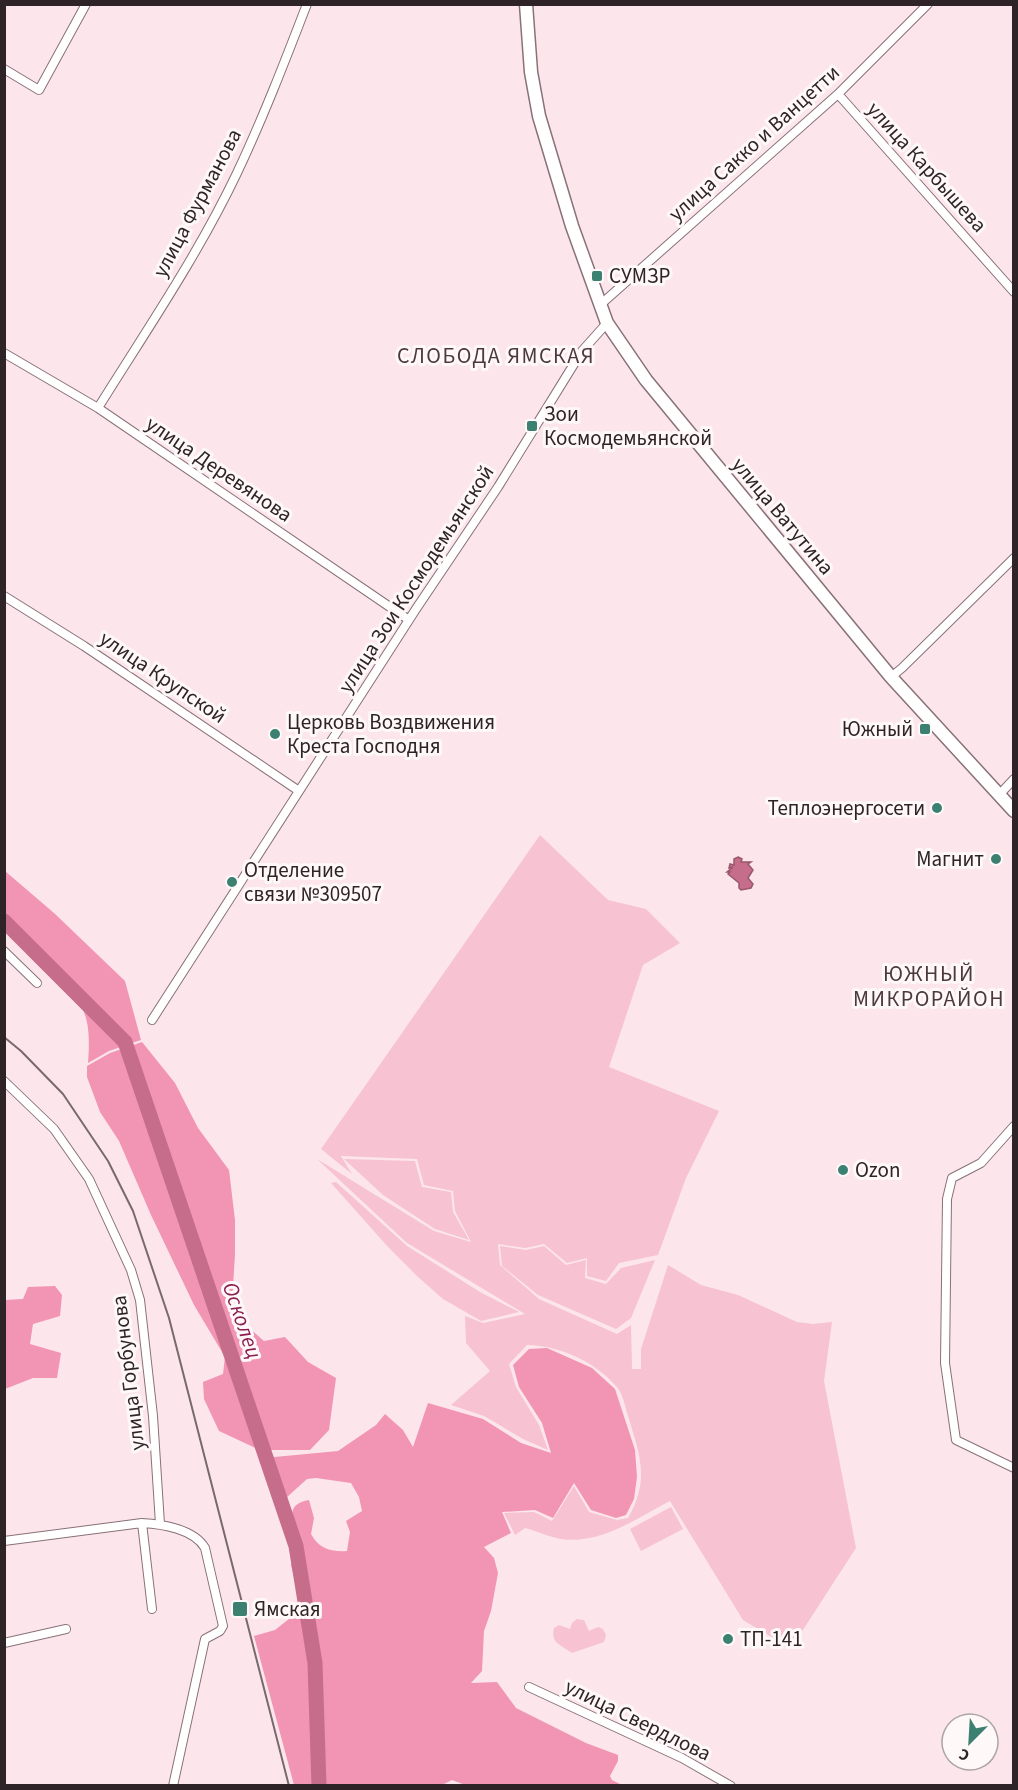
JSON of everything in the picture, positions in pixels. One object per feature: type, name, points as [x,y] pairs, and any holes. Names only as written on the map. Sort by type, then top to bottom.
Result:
[{"type":"main road","name":"улица Ватутина","points":[[526,4],[531,72],[540,116],[572,225],[607,323],[646,380],[891,677],[1014,811]]},
{"type":"street","points":[[4,69],[39,90],[86,4]]},
{"type":"street","name":"улица Фурманова","points":[[98,408],[193,254],[236,174],[282,70],[307,4]]},
{"type":"street","name":"улица Сакко и Ванцетти","points":[[600,305],[838,94],[928,4]]},
{"type":"street","name":"улица Карбышева","points":[[838,94],[1014,292]]},
{"type":"street","name":"улица Зои Космодемьянской","points":[[152,1020],[409,620],[498,488],[582,351],[607,323]]},
{"type":"street","name":"улица Деревянова","points":[[4,353],[98,408],[409,620]]},
{"type":"street","points":[[891,677],[1014,558]]},
{"type":"street","name":"улица Крупской","points":[[4,596],[84,646],[299,791]]},
{"type":"street","points":[[999,795],[1014,779]]},
{"type":"street","points":[[4,951],[37,983]]},
{"type":"street","name":"улица Горбунова","points":[[4,1081],[54,1129],[89,1179],[131,1270],[140,1300],[153,1416],[160,1524]]},
{"type":"street","points":[[1014,1126],[981,1163],[952,1178],[947,1199],[945,1363],[956,1440],[1014,1468]]},
{"type":"street","points":[[142,1523],[152,1609]]},
{"type":"street","points":[[4,1541],[142,1523],[160,1524],[201,1541],[205,1548],[223,1626],[220,1631],[206,1639],[173,1785]]},
{"type":"street","points":[[4,1643],[66,1629]]},
{"type":"street","name":"улица Свердлова","points":[[529,1687],[682,1758],[731,1785]]},
{"type":"shaded area","points":[[540,835],[608,900],[646,909],[680,943],[643,965],[609,1067],[719,1111],[686,1178],[658,1255],[619,1263],[606,1281],[587,1276],[587,1258],[567,1263],[544,1244],[525,1248],[498,1244],[500,1265],[539,1299],[617,1334],[631,1325],[632,1369],[641,1369],[641,1349],[668,1265],[701,1285],[738,1295],[797,1322],[813,1324],[832,1322],[824,1381],[856,1548],[797,1639],[787,1646],[743,1620],[670,1501],[618,1529],[590,1538],[561,1539],[525,1528],[515,1535],[504,1513],[534,1512],[552,1521],[574,1486],[589,1512],[617,1520],[628,1518],[639,1492],[641,1467],[620,1392],[607,1377],[576,1356],[552,1348],[527,1345],[509,1364],[516,1387],[539,1425],[548,1450],[523,1439],[484,1416],[451,1405],[490,1371],[466,1343],[465,1316],[483,1323],[525,1314],[407,1243],[317,1159],[434,1231],[471,1242],[455,1211],[453,1191],[424,1185],[417,1159],[341,1156],[352,1174],[321,1149]]},
{"type":"shaded area","points":[[738,857],[742,859],[741,862],[751,862],[748,864],[753,870],[748,878],[753,884],[751,888],[741,890],[739,883],[728,874],[730,872],[727,872],[733,867],[729,868],[730,864],[734,865],[734,859]]},
{"type":"shaded area","points":[[5,871],[54,913],[125,981],[141,1040],[109,1051],[88,1063],[86,1019],[77,998],[5,928]]},
{"type":"shaded area","points":[[142,1042],[175,1083],[198,1128],[229,1170],[235,1220],[232,1303],[240,1320],[264,1341],[285,1337],[308,1362],[336,1378],[329,1430],[310,1450],[260,1450],[219,1431],[204,1399],[203,1382],[223,1374],[225,1357],[194,1305],[119,1141],[100,1112],[87,1077],[87,1066],[110,1053]]},
{"type":"shaded area","points":[[344,1159],[415,1161],[422,1187],[451,1192],[453,1212],[469,1240],[435,1229],[383,1195]]},
{"type":"shaded area","points":[[336,1182],[407,1246],[480,1292],[519,1312],[481,1321],[443,1299],[389,1248],[331,1183]]},
{"type":"shaded area","points":[[500,1246],[526,1250],[544,1246],[566,1265],[586,1260],[585,1278],[606,1284],[621,1268],[655,1260],[631,1318],[616,1329],[538,1295],[502,1266]]},
{"type":"shaded area","points":[[55,1286],[62,1295],[60,1316],[33,1324],[30,1344],[61,1353],[57,1378],[33,1378],[5,1389],[5,1300],[23,1299],[28,1287]]},
{"type":"shaded area","points":[[547,1348],[592,1368],[615,1389],[635,1450],[637,1477],[634,1499],[626,1515],[616,1518],[591,1510],[574,1483],[553,1518],[535,1510],[502,1512],[511,1533],[484,1547],[494,1558],[498,1573],[491,1611],[484,1631],[482,1671],[471,1683],[497,1682],[516,1708],[586,1743],[618,1755],[618,1761],[610,1776],[612,1780],[622,1785],[468,1786],[452,1780],[440,1786],[294,1785],[254,1636],[275,1630],[294,1615],[300,1598],[291,1565],[295,1552],[286,1534],[290,1529],[293,1509],[296,1505],[309,1500],[314,1518],[311,1534],[326,1549],[336,1551],[347,1551],[350,1532],[346,1521],[362,1511],[359,1497],[351,1483],[316,1478],[307,1479],[286,1498],[272,1482],[264,1458],[338,1451],[376,1425],[385,1414],[403,1430],[413,1447],[428,1403],[483,1419],[521,1443],[551,1453],[542,1423],[519,1387],[513,1365],[529,1349]]},
{"type":"shaded area","points":[[671,1507],[683,1529],[641,1551],[630,1529]]},
{"type":"shaded area","points":[[577,1619],[584,1620],[589,1631],[598,1627],[603,1629],[606,1635],[604,1642],[572,1653],[557,1643],[553,1633],[554,1628],[559,1625],[570,1629],[572,1623]]},
{"type":"waterway","name":"Осколец","points":[[4,921],[125,1042],[296,1546],[315,1663],[319,1786]]},
{"type":"railway","points":[[4,1037],[63,1094],[108,1161],[133,1211],[169,1318],[289,1786]]},
{"type":"place","name":"СУМЗР","points":[[597,276]]},
{"type":"place","name":"Зои Космодемьянской","points":[[532,426]]},
{"type":"place","name":"Южный","points":[[925,729]]},
{"type":"place","name":"Церковь Воздвижения Креста Господня","points":[[275,734]]},
{"type":"place","name":"Теплоэнергосети","points":[[937,808]]},
{"type":"place","name":"Магнит","points":[[996,859]]},
{"type":"place","name":"Отделение связи №309507","points":[[232,882]]},
{"type":"place","name":"Ozon","points":[[843,1170]]},
{"type":"place","name":"Ямская","points":[[240,1609]]},
{"type":"place","name":"ТП-141","points":[[728,1639]]},
{"type":"district","name":"СЛОБОДА ЯМСКАЯ","points":[[496,355]]},
{"type":"district","name":"ЮЖНЫЙ МИКРОРАЙОН","points":[[929,986]]}]
